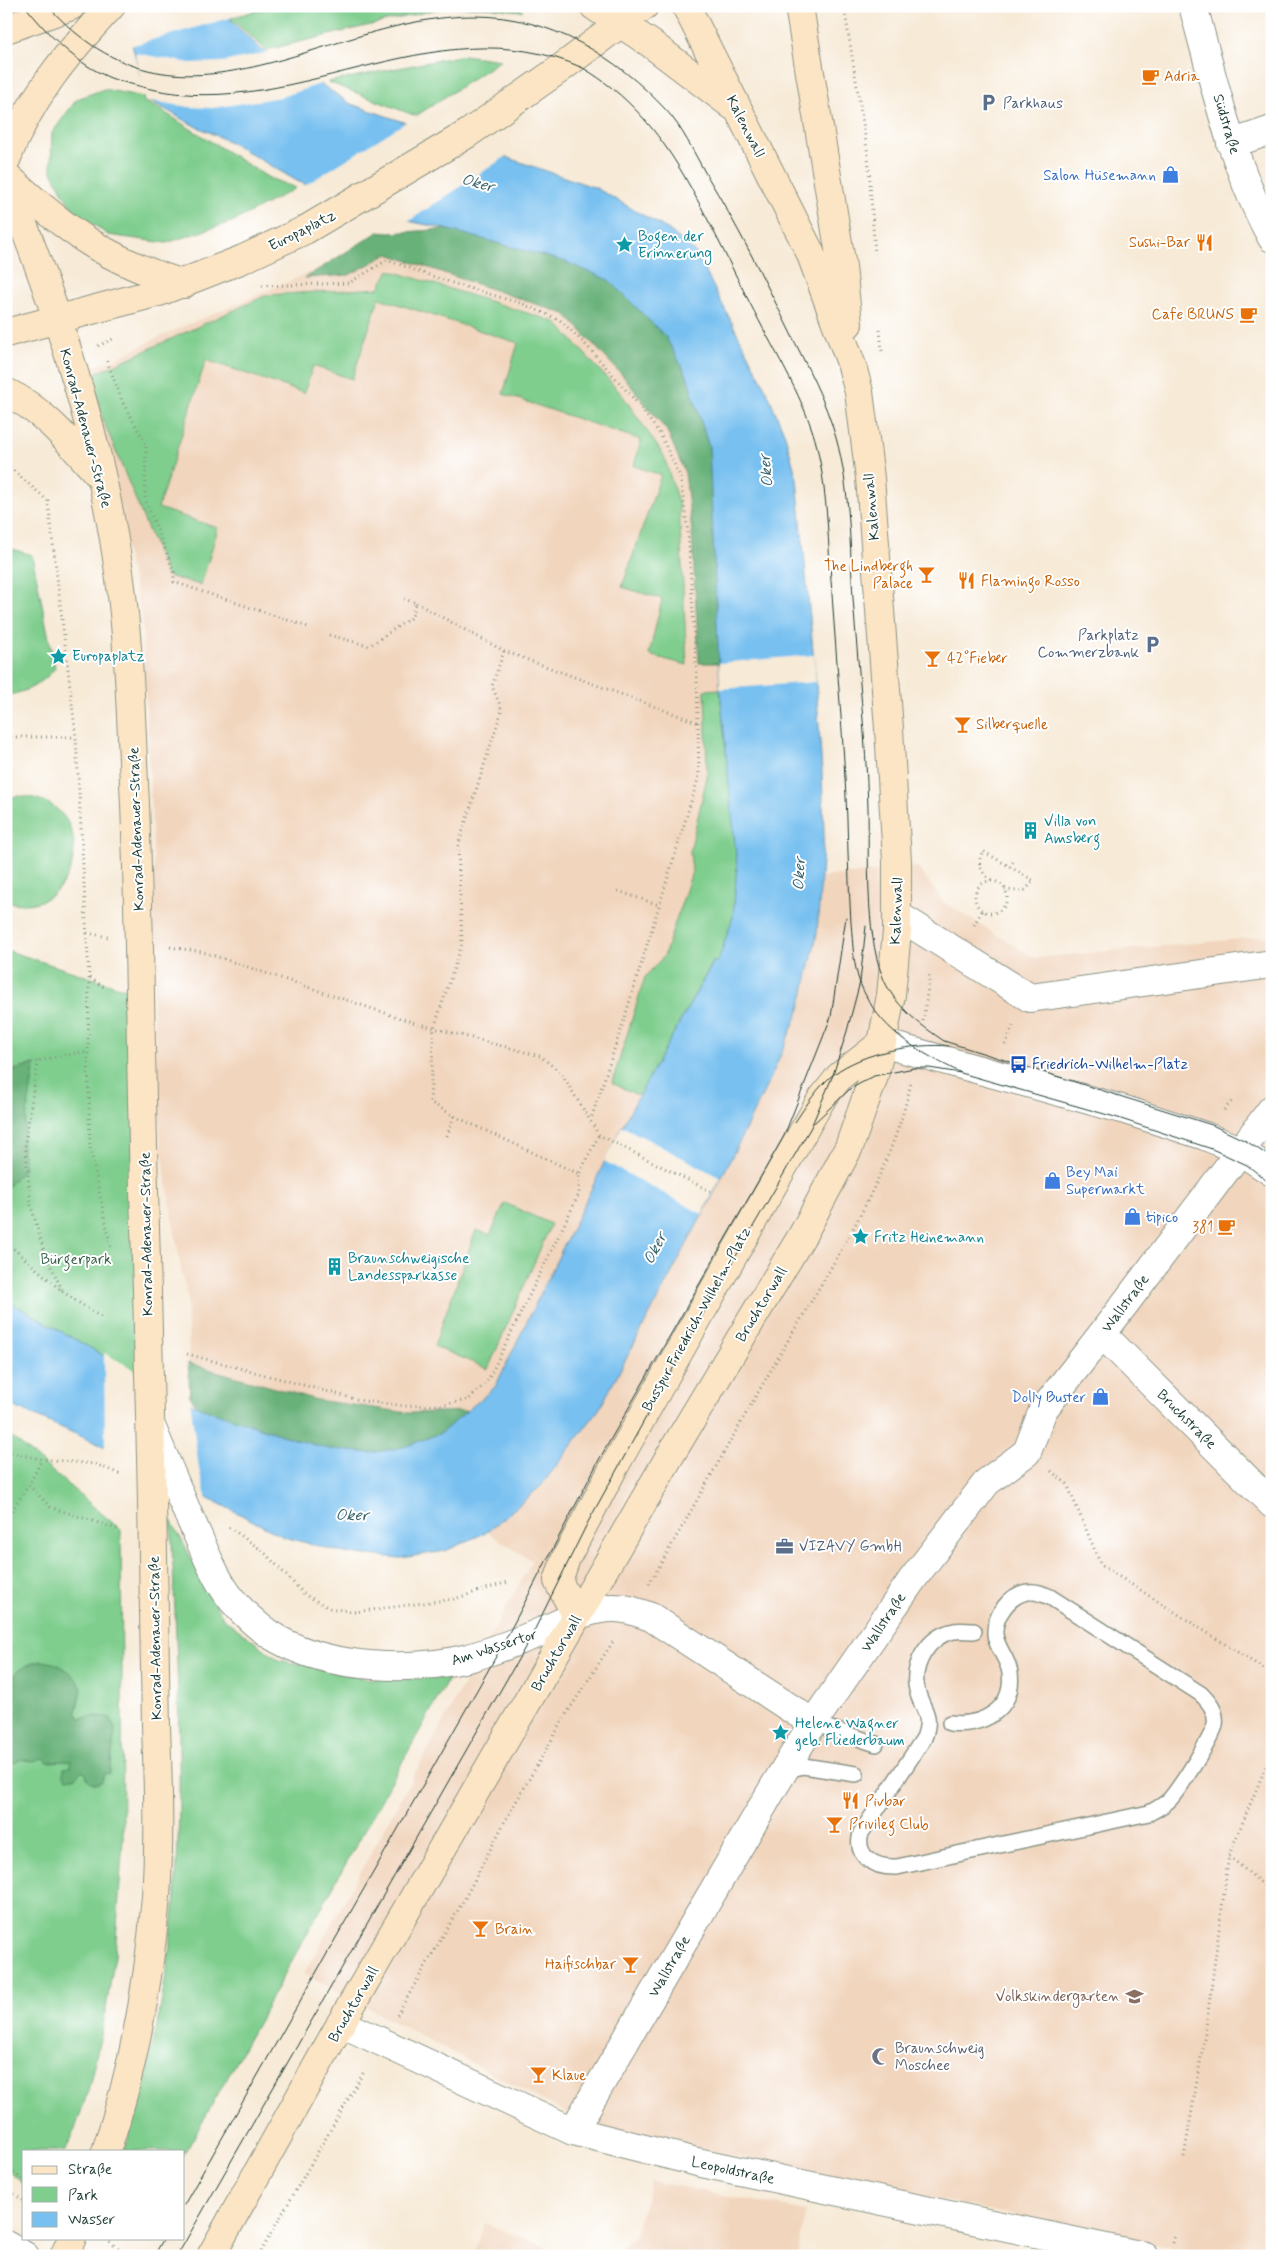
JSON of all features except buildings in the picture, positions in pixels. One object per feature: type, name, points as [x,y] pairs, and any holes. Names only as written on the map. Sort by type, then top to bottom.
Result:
[{"type":"main road","points":[[6,29],[71,6]]},
{"type":"main road","name":"Europaplatz","points":[[6,333],[150,295],[184,284],[305,230],[467,134],[557,71],[644,6]]},
{"type":"main road","name":"Kalenwall","points":[[686,6],[810,252],[852,366],[859,392],[870,478],[890,739],[897,861],[897,915],[891,995],[882,1043]]},
{"type":"main road","points":[[799,6],[842,267],[852,366]]},
{"type":"main road","points":[[6,160],[25,118],[45,84],[57,67],[110,7]]},
{"type":"main road","points":[[557,71],[596,7],[679,64],[738,110]]},
{"type":"main road","points":[[6,176],[48,213],[99,250],[143,271],[184,284]]},
{"type":"main road","points":[[6,181],[28,235],[57,319]]},
{"type":"main road","name":"Konrad-Adenauer-Straße","points":[[57,319],[101,477],[119,571],[129,656],[140,942],[158,1807],[156,1894],[145,1988],[133,2056],[106,2150]]},
{"type":"main road","points":[[6,392],[23,401],[54,426],[101,477]]},
{"type":"main road","name":"Busspur Friedrich-Wilhelm-Platz","points":[[577,1616],[558,1581],[566,1558],[614,1467],[821,1100],[840,1076],[882,1043]]},
{"type":"main road","name":"Bruchtorwall","points":[[211,2256],[342,2023],[577,1616],[803,1234],[841,1164],[863,1108],[882,1043]]},
{"type":"main road","points":[[64,2256],[71,2240]]},
{"type":"street","name":"Südstraße","points":[[1193,6],[1231,144],[1259,214],[1272,238]]},
{"type":"street","points":[[1231,144],[1272,130]]},
{"type":"street","points":[[897,915],[1030,998],[1272,964]]},
{"type":"street","points":[[882,1043],[1125,1110],[1239,1150],[1272,1172]]},
{"type":"street","points":[[1239,1150],[1272,1109]]},
{"type":"street","name":"Wallstraße","points":[[573,2131],[774,1785],[813,1723],[912,1580],[987,1482],[1027,1452],[1043,1410],[1239,1150]]},
{"type":"street","name":"Bruchstraße","points":[[1102,1334],[1272,1504]]},
{"type":"street","name":"Am Wassertor","points":[[150,1424],[188,1514],[215,1571],[232,1600],[256,1625],[280,1641],[321,1656],[370,1664],[431,1665],[482,1654],[577,1616],[614,1608],[633,1611],[651,1618],[813,1723]]},
{"type":"street","name":"Leopoldstraße","points":[[342,2023],[573,2131],[697,2162],[1144,2256]]},
{"type":"street","points":[[6,2245],[25,2256]]},
{"type":"lane","points":[[950,1723],[965,1725],[979,1722],[993,1714],[1003,1702],[1009,1688],[1010,1673],[1006,1658],[998,1646],[996,1626],[1008,1603],[1017,1595],[1039,1592],[1050,1597],[1201,1694],[1210,1703],[1214,1713],[1215,1724],[1211,1735],[1172,1797],[1162,1807],[1149,1813],[897,1867],[886,1868],[872,1864],[864,1857],[860,1849],[859,1841],[861,1834],[924,1738],[928,1728],[926,1712],[917,1691],[916,1676],[919,1660],[927,1646],[940,1636],[955,1631],[974,1632]]},
{"type":"lane","points":[[813,1723],[876,1744]]},
{"type":"lane","points":[[774,1785],[784,1774],[794,1768],[803,1766],[856,1774]]},
{"type":"path","points":[[258,286],[349,283],[387,260],[449,282],[522,304],[560,320],[588,347],[634,399],[660,434],[680,476],[688,532],[699,723],[699,776],[623,1023],[590,1119]]},
{"type":"path","points":[[105,358],[123,403],[146,444],[145,500],[174,572],[174,582],[308,627]]},
{"type":"path","points":[[6,464],[48,501],[76,737],[89,978],[90,1147],[113,1254]]},
{"type":"path","points":[[404,599],[416,603],[504,652],[699,723]]},
{"type":"path","points":[[329,634],[370,646],[412,617],[416,603]]},
{"type":"path","points":[[504,652],[492,686],[502,710],[458,846],[462,944],[434,1028],[430,1102],[454,1116],[579,1174]]},
{"type":"path","points":[[6,738],[76,737]]},
{"type":"path","points":[[983,851],[1034,880],[1025,890],[1013,891],[992,880],[984,875],[980,864],[979,858],[983,851]]},
{"type":"path","points":[[1010,867],[1013,862]]},
{"type":"path","points":[[992,880],[983,882],[977,888],[974,896],[976,904],[982,911],[991,913],[999,911],[1005,905],[1008,897],[1006,889]]},
{"type":"path","points":[[618,891],[659,905]]},
{"type":"path","points":[[976,922],[982,911]]},
{"type":"path","points":[[140,942],[203,952],[434,1028],[540,1056],[561,1073],[599,1135],[714,1193]]},
{"type":"path","points":[[89,978],[104,987]]},
{"type":"path","points":[[6,1070],[81,1052],[88,1053]]},
{"type":"path","points":[[258,2256],[464,1898],[504,1823],[567,1713],[633,1611],[722,1460],[881,1176],[906,1104],[917,1052]]},
{"type":"path","points":[[38,1061],[26,1144],[31,1206],[44,1251],[63,1292]]},
{"type":"path","points":[[447,1136],[454,1116]]},
{"type":"path","points":[[187,1354],[362,1401],[406,1406],[442,1405],[468,1400],[487,1382],[579,1194],[579,1174],[599,1135]]},
{"type":"path","points":[[6,1242],[63,1292],[102,1318]]},
{"type":"path","points":[[6,1452],[42,1459],[96,1464],[123,1475]]},
{"type":"path","points":[[1027,1452],[1067,1484],[1101,1565],[1272,1674]]},
{"type":"path","points":[[6,1519],[42,1459]]},
{"type":"path","points":[[28,1485],[50,1507],[117,1530]]},
{"type":"path","points":[[224,1524],[264,1552],[304,1594],[329,1608],[354,1612],[454,1599],[508,1582]]},
{"type":"path","points":[[1184,2157],[1206,2027],[1229,1855],[1272,1752]]},
{"type":"path","points":[[1229,1855],[1272,1892]]},
{"type":"path","points":[[6,2166],[22,2179]]},
{"type":"path","points":[[6,2188],[22,2200]]},
{"type":"path","points":[[108,2240],[126,2256]]},
{"type":"shaded area","name":"Braunschweigische Landessparkasse","points":[[446,229],[563,261],[709,447],[720,689],[718,962],[622,1126],[495,1387],[441,1433],[190,1396],[187,1291],[182,1276],[161,1146],[153,1010],[154,868],[142,619],[84,369],[113,360],[159,337],[317,269],[378,232],[390,233]]},
{"type":"shaded area","points":[[918,867],[943,902],[1035,958],[1272,936],[1272,2256],[1223,2256],[1134,2241],[589,2125],[304,1974],[532,1561],[487,1532],[541,1486],[702,1214],[772,1075],[800,1009],[817,934],[822,877]]},
{"type":"shaded area","points":[[651,2181],[806,2211],[797,2256],[614,2256],[635,2235]]},
{"type":"shaded area","points":[[485,2223],[568,2256],[473,2256]]},
{"type":"green space","points":[[273,6],[521,6],[522,11],[486,7],[446,7],[266,50],[230,18]]},
{"type":"green space","points":[[464,55],[501,60],[416,116],[328,82]]},
{"type":"green space","points":[[104,89],[143,97],[144,102],[151,104],[269,178],[296,188],[234,221],[166,243],[108,235],[71,208],[51,170],[52,133],[77,99]]},
{"type":"green space","points":[[446,229],[563,261],[609,280],[665,336],[687,375],[709,447],[719,663],[699,663],[692,532],[685,473],[667,431],[623,376],[565,314],[388,254],[349,275],[305,278],[378,232],[390,233]]},
{"type":"green space","points":[[389,270],[556,322],[623,396],[664,456],[679,506],[687,665],[649,655],[662,599],[622,587],[661,475],[634,466],[641,440],[503,394],[518,343],[379,298],[352,379],[313,366],[304,393],[206,360],[158,508],[218,528],[201,585],[167,576],[103,420],[92,375],[267,295],[379,288]]},
{"type":"green space","points":[[6,547],[32,555],[55,668],[45,679],[33,687],[6,695]]},
{"type":"green space","points":[[720,689],[737,866],[733,917],[718,962],[713,962],[639,1096],[612,1083],[645,977],[664,956],[692,872],[690,851],[707,777],[705,690]]},
{"type":"green space","points":[[16,796],[45,802],[64,816],[73,836],[73,858],[66,879],[52,895],[31,903],[6,901],[6,798]]},
{"type":"green space","name":"Bürgerpark","points":[[6,950],[141,994],[148,1381],[6,1300]]},
{"type":"green space","points":[[35,1064],[22,1145],[24,1169],[6,1188],[6,1073]]},
{"type":"green space","points":[[505,1203],[551,1224],[488,1369],[434,1346],[476,1230],[490,1235]]},
{"type":"green space","points":[[188,1363],[317,1400],[409,1413],[467,1411],[441,1433],[404,1447],[371,1453],[329,1449],[196,1406],[190,1396]]},
{"type":"green space","points":[[6,1432],[121,1530],[123,1838],[115,1956],[103,2026],[88,2091],[73,2135],[66,2150],[22,2150],[22,2182],[6,2169]]},
{"type":"green space","points":[[171,1520],[223,1618],[279,1660],[371,1679],[449,1678],[185,2153],[185,2150],[124,2150],[142,2091],[156,2030],[171,1937],[179,1810],[177,1665]]},
{"type":"green space","points":[[41,1661],[60,1666],[79,1682],[82,1688],[76,1712],[80,1718],[96,1716],[111,1718],[115,1729],[110,1773],[104,1774],[102,1782],[91,1782],[85,1772],[80,1772],[77,1777],[67,1779],[63,1774],[64,1768],[71,1767],[71,1761],[48,1762],[42,1758],[31,1762],[22,1759],[14,1763],[6,1761],[6,1701],[14,1700],[12,1692],[13,1678],[20,1669]]},
{"type":"water","name":"Oker","points":[[226,6],[232,22],[262,50],[313,79],[351,104],[596,188],[669,230],[696,253],[766,389],[785,435],[797,479],[816,682],[824,832],[817,934],[800,1009],[772,1075],[714,1193],[600,1408],[541,1486],[487,1532],[445,1551],[401,1558],[345,1553],[284,1537],[141,1463],[6,1403],[6,1300],[148,1381],[196,1406],[329,1449],[371,1453],[404,1447],[441,1433],[495,1387],[622,1126],[714,961],[718,962],[733,917],[737,866],[720,689],[709,447],[687,375],[665,336],[609,280],[563,261],[446,229],[385,216],[297,181],[230,142],[187,122],[146,98],[132,44]]},
{"type":"pier","points":[[119,6],[229,6],[233,17],[130,46]]},
{"type":"pier","points":[[270,52],[323,83],[281,97],[213,108],[189,107],[145,100],[135,53],[190,63],[223,62]]},
{"type":"pier","points":[[408,121],[508,155],[406,223],[384,218],[304,186]]},
{"type":"pier","points":[[814,655],[816,682],[720,689],[719,663]]},
{"type":"pier","points":[[622,1126],[721,1178],[702,1214],[604,1161]]},
{"type":"pier","points":[[104,1353],[190,1400],[199,1469],[207,1500],[105,1449]]},
{"type":"tram line","points":[[25,6],[42,26],[80,61],[106,76],[135,85],[192,94],[248,92],[415,55],[470,48],[526,51],[583,68],[613,89],[640,114],[673,158],[702,208],[798,396],[806,413],[817,447],[821,465],[827,520],[844,763],[851,923],[855,961],[860,983],[868,1000],[889,1027],[915,1048],[961,1073]]},
{"type":"tram line","points":[[48,6],[98,49],[149,70],[201,75],[254,67],[362,35],[418,22],[475,16],[503,18],[529,23],[580,43],[626,73],[647,90],[666,110],[688,140],[739,232],[815,383],[827,410],[836,438],[841,457],[849,517],[867,782],[870,915],[877,957],[887,986],[908,1013],[944,1041],[1212,1125],[1246,1141],[1272,1158]]},
{"type":"tram line","points":[[185,2203],[502,1646],[600,1458],[784,1136],[831,1017],[846,917]]},
{"type":"tram line","points":[[177,2256],[531,1637],[588,1522],[722,1280],[811,1127],[833,1075],[847,1031],[860,982],[866,926]]},
{"type":"tram line","points":[[795,1122],[823,1084],[846,1066],[874,1055],[905,1048],[935,1045],[949,1046]]},
{"type":"tram line","points":[[814,1123],[850,1089],[874,1076],[914,1068],[929,1068],[961,1073],[1115,1117],[1212,1149],[1247,1165],[1272,1185]]},
{"type":"tram line","points":[[154,2256],[163,2240]]},
{"type":"place","name":"Adria","points":[[1150,76]]},
{"type":"place","name":"Parkhaus","points":[[989,103]]},
{"type":"place","name":"Salon Hüsemann","points":[[1170,175]]},
{"type":"place","name":"Sushi-Bar","points":[[1204,242]]},
{"type":"place","name":"Bogen der Erinnerung","points":[[624,245]]},
{"type":"place","name":"Cafe BRUNS","points":[[1248,314]]},
{"type":"place","name":"The Lindbergh Palace","points":[[927,575]]},
{"type":"place","name":"Flamingo Rosso","points":[[967,581]]},
{"type":"place","name":"Parkplatz Commerzbank","points":[[1153,644]]},
{"type":"place","name":"Europaplatz","points":[[58,656]]},
{"type":"place","name":"42°Fieber","points":[[933,658]]},
{"type":"place","name":"Silberquelle","points":[[962,724]]},
{"type":"place","name":"Villa von Amsberg","points":[[1030,830]]},
{"type":"place","name":"Friedrich-Wilhelm-Platz","points":[[1018,1064]]},
{"type":"place","name":"Bey Mai Supermarkt","points":[[1052,1181]]},
{"type":"place","name":"tipico","points":[[1132,1217]]},
{"type":"place","name":"381","points":[[1227,1227]]},
{"type":"place","name":"Fritz Heinemann","points":[[860,1237]]},
{"type":"place","name":"Braunschweigische Landessparkasse","points":[[334,1267]]},
{"type":"place","name":"Dolly Buster","points":[[1100,1397]]},
{"type":"place","name":"VIZAVY GmbH","points":[[785,1546]]},
{"type":"place","name":"Helene Wagner geb. Fliederbaum","points":[[781,1732]]},
{"type":"place","name":"Pivbar","points":[[851,1801]]},
{"type":"place","name":"Privileg Club","points":[[835,1824]]},
{"type":"place","name":"Brain","points":[[481,1929]]},
{"type":"place","name":"Haifischbar","points":[[630,1964]]},
{"type":"place","name":"Volkskindergarten","points":[[1134,1996]]},
{"type":"place","name":"Braunschweig Moschee","points":[[881,2057]]},
{"type":"place","name":"Klaue","points":[[538,2075]]}]
